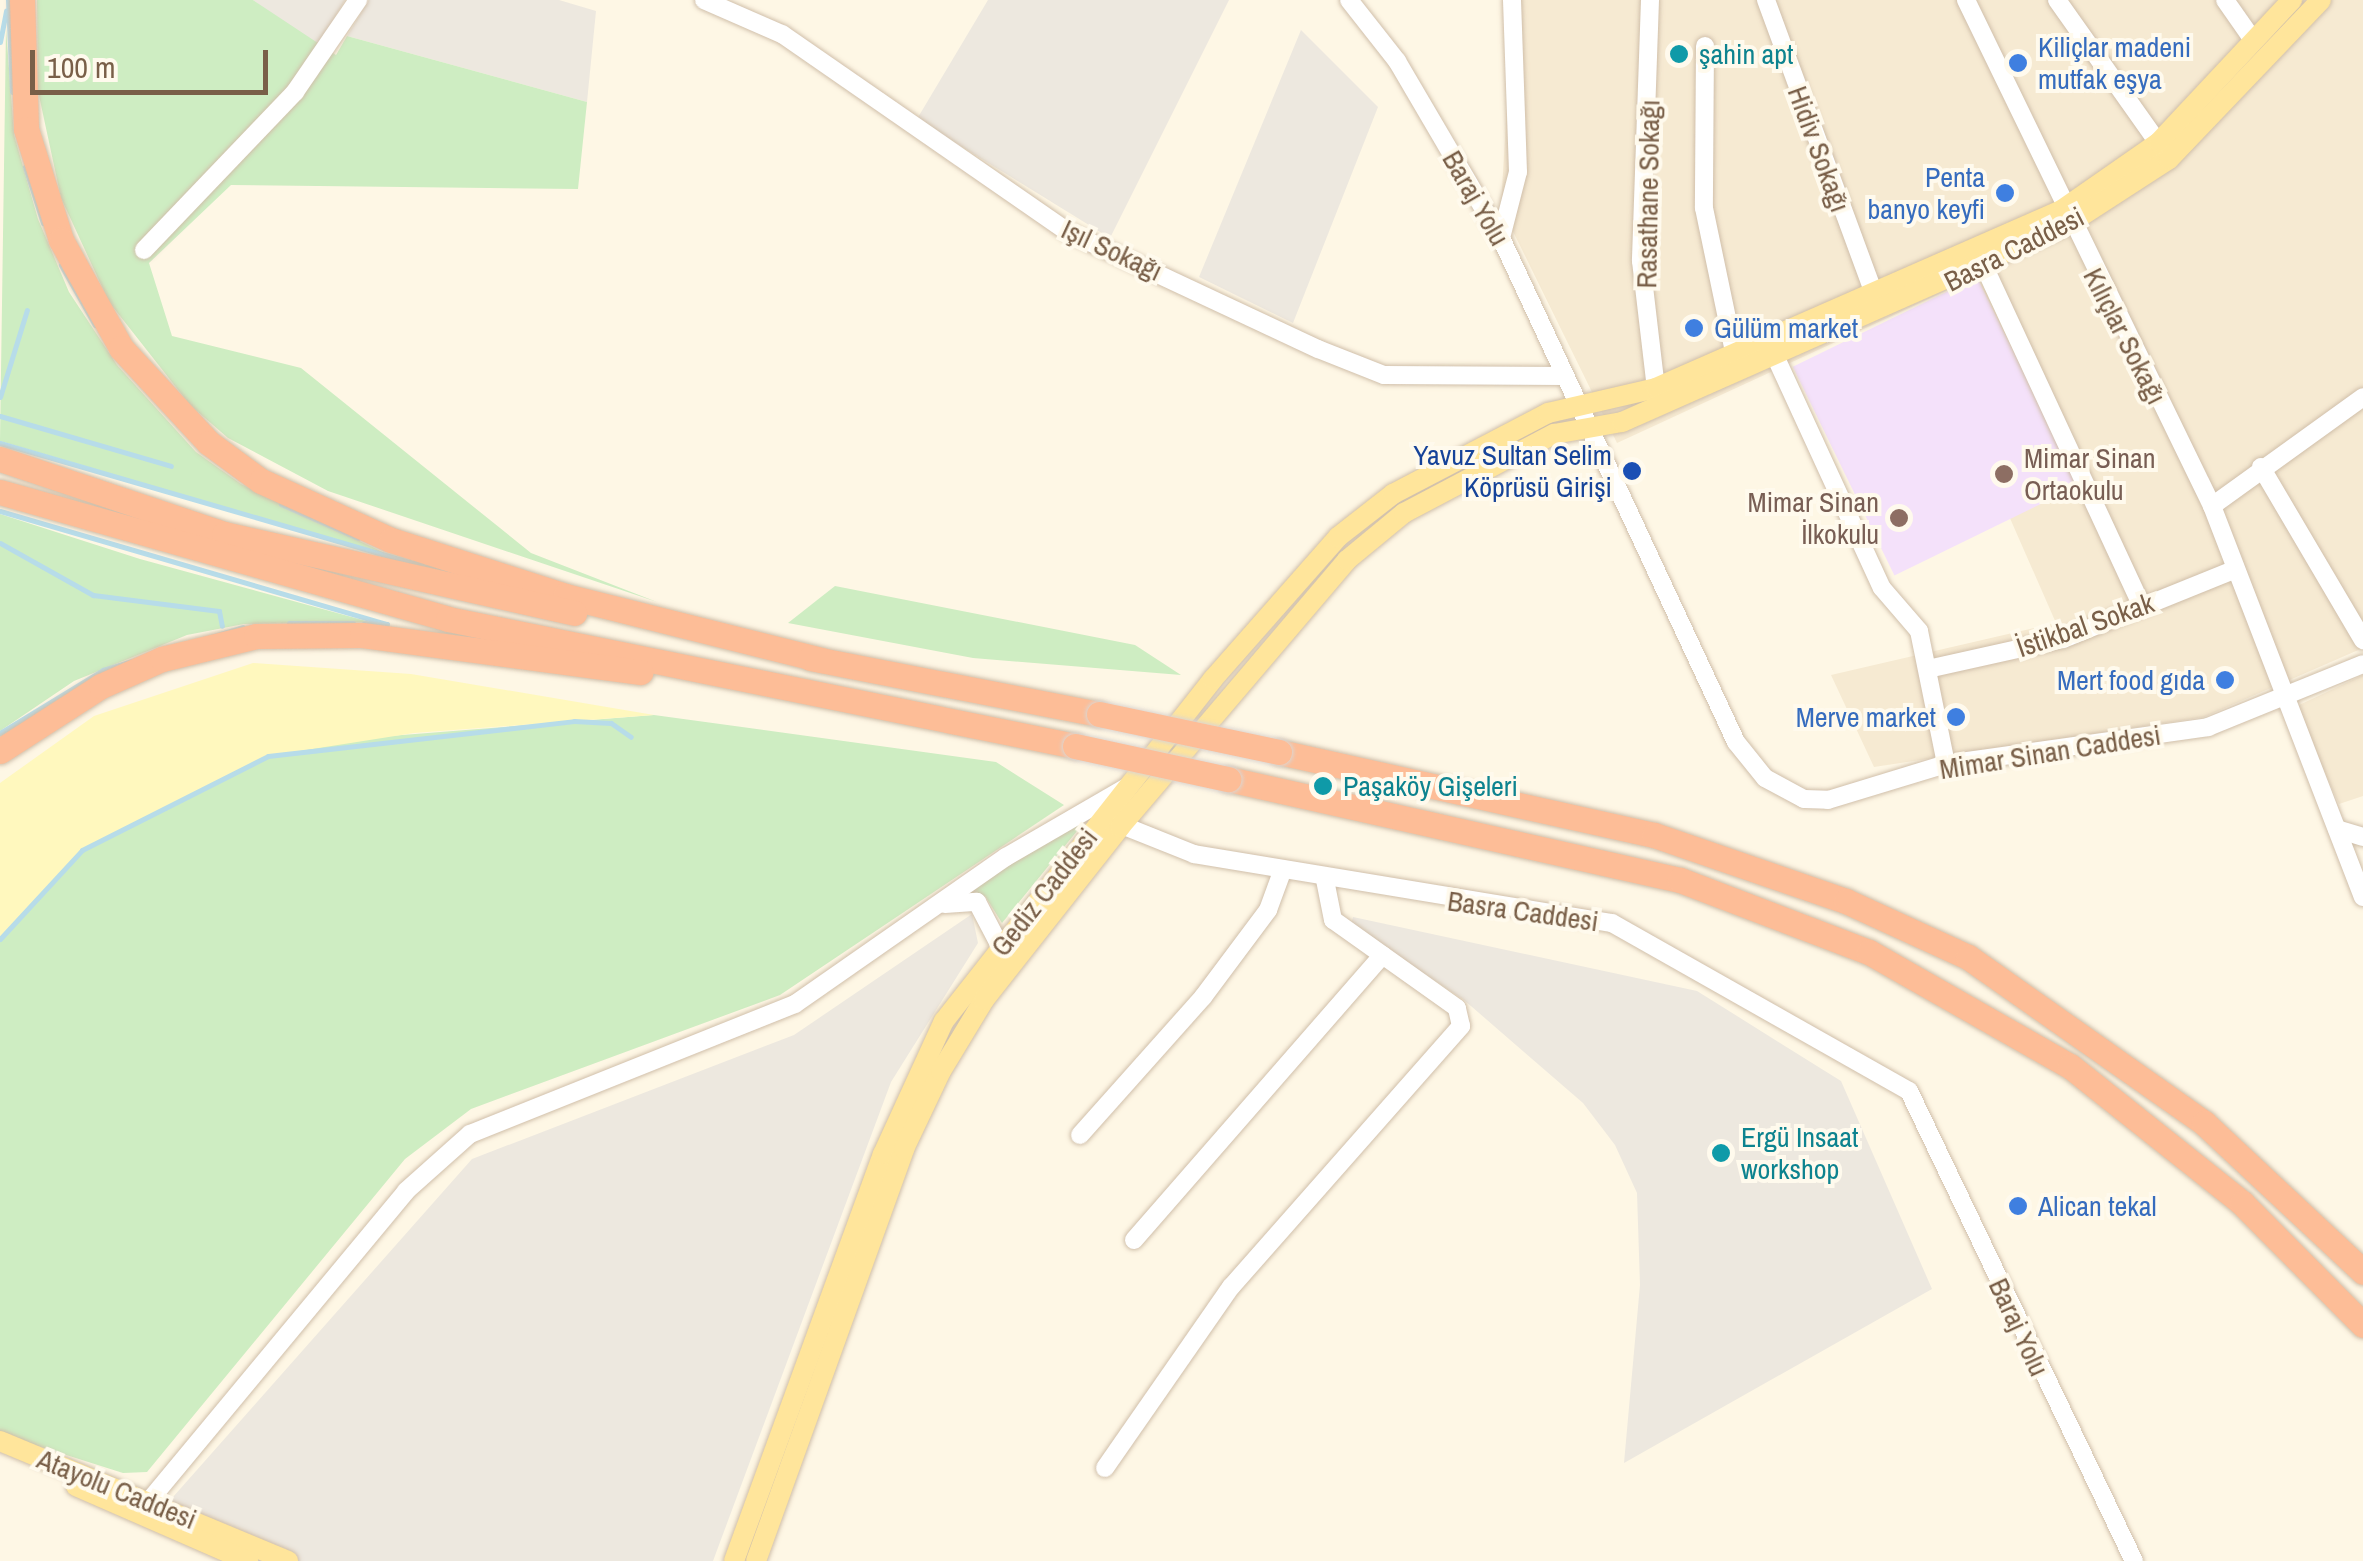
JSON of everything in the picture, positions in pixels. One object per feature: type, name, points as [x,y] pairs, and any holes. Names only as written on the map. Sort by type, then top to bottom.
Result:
[{"type":"highway","points":[[22,0],[26,129],[61,240],[121,348],[209,443],[261,482],[391,540],[822,660]]},
{"type":"highway","points":[[0,460],[224,534],[1279,752],[1745,862],[1846,901],[1968,957],[2086,1033],[2274,1183],[2363,1272]]},
{"type":"highway","points":[[0,492],[448,620],[1075,746],[1593,857],[1768,911],[1869,952],[1965,999],[2085,1078],[2242,1203],[2363,1324]]},
{"type":"highway","points":[[0,751],[116,679],[256,636],[362,635],[761,682]]},
{"type":"main road","name":"Basra Caddesi","points":[[2164,150],[2253,40],[2292,0]]},
{"type":"main road","name":"Basra Caddesi","points":[[1592,429],[1776,358],[2066,217],[2164,150],[2321,0]]},
{"type":"main road","name":"Basra Caddesi","points":[[1584,408],[1656,388],[1876,297],[1981,260]]},
{"type":"main road","name":"Gediz Caddesi","points":[[756,1561],[904,1149],[941,1071],[984,1000],[1112,822],[1130,786],[1338,537],[1393,494],[1548,413],[1584,408]]},
{"type":"main road","name":"Gediz Caddesi","points":[[734,1561],[884,1154],[944,1021],[1000,948],[1347,560],[1455,485],[1554,434],[1592,429]]},
{"type":"main road","name":"Atayolu Caddesi","points":[[0,1442],[143,1507],[248,1561]]},
{"type":"main road","name":"Atayolu Caddesi","points":[[0,1455],[288,1561]]},
{"type":"street","points":[[144,250],[295,92],[358,0]]},
{"type":"street","name":"Işıl Sokağı","points":[[704,0],[782,34],[1068,232],[1318,349],[1384,375],[1564,376]]},
{"type":"street","name":"Baraj Yolu","points":[[1350,0],[1397,61],[1501,238],[1564,376],[1584,408]]},
{"type":"street","points":[[1501,238],[1518,172],[1512,0]]},
{"type":"street","name":"Rasathane Sokağı","points":[[1650,0],[1641,261],[1656,388]]},
{"type":"street","name":"Hidiv Sokağı","points":[[1766,0],[1876,297]]},
{"type":"street","name":"Kılıçlar Sokağı","points":[[1966,0],[2066,217],[2212,506],[2281,698],[2363,897]]},
{"type":"street","points":[[2057,0],[2164,150]]},
{"type":"street","points":[[2225,0],[2253,40]]},
{"type":"street","points":[[1705,46],[1704,208],[1735,357]]},
{"type":"street","points":[[1981,260],[2142,606]]},
{"type":"street","points":[[1776,358],[1882,588],[1918,631],[1932,668],[1946,764]]},
{"type":"street","points":[[2212,506],[2261,467],[2360,407]]},
{"type":"street","name":"Mimar Sinan Caddesi","points":[[1584,408],[1736,742],[1766,778],[1804,799],[1828,800],[1946,764],[2208,726],[2363,664]]},
{"type":"street","points":[[2261,467],[2363,640]]},
{"type":"street","name":"İstikbal Sokak","points":[[1932,668],[2062,639],[2234,570]]},
{"type":"street","points":[[143,1507],[406,1191],[470,1134],[795,1004],[1130,786]]},
{"type":"street","name":"Basra Caddesi","points":[[1112,822],[1282,872],[1612,924],[1910,1091]]},
{"type":"street","points":[[2337,828],[2363,837]]},
{"type":"street","points":[[1080,1136],[1203,997],[1268,910],[1282,872]]},
{"type":"street","points":[[1105,1468],[1231,1287],[1461,1026],[1458,1008],[1333,920],[1325,880]]},
{"type":"street","points":[[945,904],[977,902],[1000,948]]},
{"type":"street","points":[[1134,1240],[1383,955]]},
{"type":"street","name":"Baraj Yolu","points":[[1910,1091],[2134,1561]]},
{"type":"shaded area","points":[[253,0],[345,0],[316,49]]},
{"type":"shaded area","points":[[369,0],[559,0],[596,11],[587,102],[347,36]]},
{"type":"shaded area","points":[[988,0],[1229,0],[1110,238],[917,119]]},
{"type":"shaded area","points":[[1513,0],[2363,0],[2363,648],[2204,717],[1874,767],[1831,675],[2056,623],[2009,516],[2078,486],[1976,277],[1617,443],[1501,207]]},
{"type":"shaded area","points":[[1301,30],[1378,107],[1293,323],[1199,277]]},
{"type":"shaded area","points":[[1977,277],[2079,486],[1894,575],[1793,367]]},
{"type":"shaded area","points":[[2363,675],[2363,796],[2339,804],[2295,707]]},
{"type":"shaded area","points":[[972,914],[978,943],[891,1082],[713,1561],[287,1561],[165,1506],[472,1159],[794,1035]]},
{"type":"shaded area","points":[[1353,917],[1697,991],[1841,1081],[1932,1289],[1624,1463],[1640,1285],[1637,1193],[1615,1145],[1583,1103],[1464,1000],[1351,925]]},
{"type":"green space","points":[[37,0],[253,0],[336,55],[347,36],[587,102],[578,189],[231,185],[149,263],[172,336],[301,368],[531,553],[657,602],[328,491],[228,438],[190,405],[109,302],[61,198],[38,91]]},
{"type":"green space","points":[[6,29],[14,135],[38,219],[69,292],[117,365],[196,452],[241,484],[393,557],[0,441]]},
{"type":"green space","points":[[0,514],[140,559],[370,622],[244,624],[187,635],[74,681],[0,731]]},
{"type":"green space","points":[[835,586],[1135,645],[1181,675],[973,658],[788,623]]},
{"type":"green space","points":[[654,715],[996,762],[1064,805],[780,995],[471,1109],[405,1159],[147,1472],[123,1473],[0,1434],[0,939],[82,850],[268,756],[377,737]]},
{"type":"green space","points":[[1095,809],[1002,923],[985,896],[966,893]]},
{"type":"sand","points":[[253,663],[411,674],[654,715],[414,733],[268,756],[82,850],[0,939],[0,783],[94,716]]},
{"type":"waterway","points":[[8,0],[12,92]]},
{"type":"waterway","points":[[0,42],[6,11]]},
{"type":"waterway","points":[[25,167],[43,223]]},
{"type":"waterway","points":[[61,265],[95,325]]},
{"type":"waterway","points":[[0,397],[27,310]]},
{"type":"waterway","points":[[0,416],[171,466]]},
{"type":"waterway","points":[[0,443],[423,566]]},
{"type":"waterway","points":[[281,504],[358,538]]},
{"type":"waterway","points":[[0,511],[387,624],[364,623]]},
{"type":"waterway","points":[[0,543],[93,595],[219,611],[222,626]]},
{"type":"waterway","points":[[415,561],[439,570]]},
{"type":"waterway","points":[[289,623],[353,623]]},
{"type":"waterway","points":[[0,733],[103,670],[243,627]]},
{"type":"waterway","points":[[0,939],[82,850],[268,756],[574,721],[611,723],[631,737]]},
{"type":"place","name":"şahin apt","points":[[1679,54]]},
{"type":"place","name":"Kiliçlar madeni mutfak eşya","points":[[2018,63]]},
{"type":"place","name":"Penta banyo keyfi","points":[[2005,193]]},
{"type":"place","name":"Gülüm market","points":[[1694,328]]},
{"type":"place","name":"Yavuz Sultan Selim Köprüsü Girişi","points":[[1632,471]]},
{"type":"place","name":"Mimar Sinan Ortaokulu","points":[[2004,474]]},
{"type":"place","name":"Mimar Sinan İlkokulu","points":[[1899,518]]},
{"type":"place","name":"Mert food gıda","points":[[2225,680]]},
{"type":"place","name":"Merve market","points":[[1956,717]]},
{"type":"place","name":"Paşaköy Gişeleri","points":[[1323,786]]},
{"type":"place","name":"Ergü Insaat workshop","points":[[1721,1153]]},
{"type":"place","name":"Alican tekal","points":[[2018,1206]]}]
